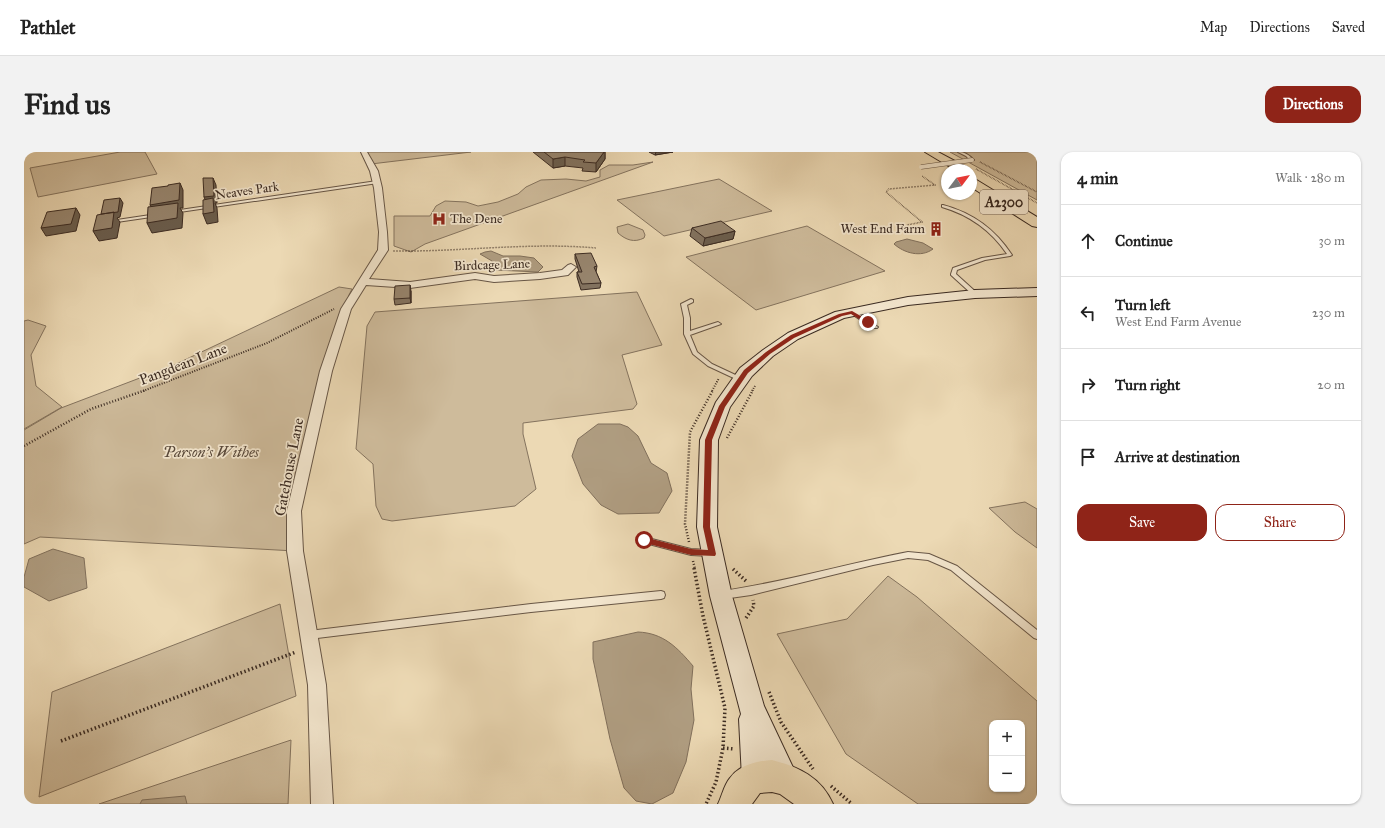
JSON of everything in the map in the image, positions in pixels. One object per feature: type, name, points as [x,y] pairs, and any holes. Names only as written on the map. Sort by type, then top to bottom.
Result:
[{"type":"main road","points":[[917,152],[941,165]]},
{"type":"main road","name":"A2300","points":[[930,152],[956,164]]},
{"type":"main road","name":"A2300","points":[[977,175],[1037,214]]},
{"type":"main road","name":"A2300","points":[[977,186],[1037,223]]},
{"type":"main road","points":[[735,804],[737,796],[744,785],[770,778],[798,786],[812,798],[823,794]]},
{"type":"street","points":[[364,152],[374,171],[377,182],[383,250]]},
{"type":"street","name":"Gatehouse Lane","points":[[322,804],[317,685],[295,551],[294,512],[326,371],[350,301],[364,282],[383,250]]},
{"type":"street","name":"Birdcage Lane","points":[[364,282],[410,285],[475,276],[494,279],[553,275],[565,273],[571,267]]},
{"type":"street","points":[[770,778],[721,596],[707,527],[708,440],[722,406],[746,372],[768,353],[793,336],[840,315],[908,301],[975,294],[1037,292]]},
{"type":"lane","points":[[960,152],[967,155],[972,160]]},
{"type":"lane","points":[[922,166],[972,160]]},
{"type":"lane","name":"Neaves Park","points":[[105,222],[377,182]]},
{"type":"lane","points":[[943,206],[962,212],[979,222],[1007,250],[1010,255],[984,259],[955,269],[953,274],[975,294]]},
{"type":"lane","points":[[691,301],[684,304],[687,318],[687,334],[695,353],[710,365],[740,379]]},
{"type":"lane","points":[[852,312],[875,327]]},
{"type":"lane","points":[[687,334],[718,324]]},
{"type":"lane","points":[[644,540],[691,552],[712,554]]},
{"type":"lane","points":[[721,596],[751,591],[873,562],[908,556],[929,557],[954,568],[1037,635]]},
{"type":"lane","points":[[310,640],[530,608],[661,595]]},
{"type":"path","points":[[972,160],[982,162],[1037,192]]},
{"type":"path","points":[[907,225],[922,222],[886,192],[889,189],[913,188],[935,184],[915,171],[922,166]]},
{"type":"path","points":[[977,170],[1037,203]]},
{"type":"path","points":[[383,250],[411,252],[554,246],[596,248]]},
{"type":"path","name":"Pangdean Lane","points":[[24,446],[91,409],[169,382],[268,343],[350,301]]},
{"type":"path","points":[[706,804],[716,782],[723,748],[725,708],[703,616],[685,524],[690,432],[723,371]]},
{"type":"path","points":[[726,440],[756,384]]},
{"type":"path","points":[[731,567],[744,579],[751,591],[754,606],[745,619],[746,625]]},
{"type":"path","points":[[61,741],[290,656],[310,640]]},
{"type":"path","points":[[766,687],[781,722],[814,770]]},
{"type":"path","points":[[823,794],[852,804]]},
{"type":"green space","points":[[120,152],[145,152],[157,174],[38,197],[30,168]]},
{"type":"green space","points":[[364,152],[471,152],[371,164]]},
{"type":"green space","points":[[950,152],[1037,152],[1037,200],[977,167],[977,164],[972,164]]},
{"type":"green space","points":[[653,162],[425,244],[411,252],[394,246],[394,216],[430,216],[436,206],[445,201],[466,202],[478,206],[498,202],[518,194],[526,187],[541,180],[566,179],[586,181],[600,177],[600,170],[609,165],[633,165]]},
{"type":"green space","points":[[719,179],[772,211],[664,236],[617,200]]},
{"type":"green space","points":[[628,224],[643,230],[645,235],[644,238],[640,240],[630,240],[618,233],[617,227]]},
{"type":"green space","points":[[807,226],[885,271],[756,310],[686,257]]},
{"type":"green space","name":"Parson's Withes","points":[[339,287],[352,289],[349,295],[294,511],[295,551],[40,537],[24,544],[24,430],[61,408],[174,365]]},
{"type":"green space","points":[[637,292],[662,345],[622,355],[637,404],[633,409],[523,423],[523,434],[536,489],[515,506],[392,521],[382,519],[376,506],[373,464],[356,449],[367,326],[375,312]]},
{"type":"green space","points":[[28,320],[46,326],[31,355],[36,386],[62,407],[24,429],[24,321]]},
{"type":"green space","points":[[1025,502],[1037,509],[1037,548],[1015,532],[989,508]]},
{"type":"green space","points":[[888,576],[917,597],[1037,701],[1037,804],[918,804],[846,754],[777,634],[847,619]]},
{"type":"green space","points":[[280,604],[296,696],[39,797],[52,692]]},
{"type":"green space","points":[[291,740],[288,804],[99,804]]},
{"type":"shaded area","points":[[907,239],[923,243],[933,249],[928,252],[918,254],[903,250],[894,244]]},
{"type":"shaded area","points":[[491,251],[503,256],[534,258],[543,267],[538,272],[495,270],[490,264],[492,261],[480,254]]},
{"type":"shaded area","points":[[598,424],[620,424],[628,427],[638,436],[651,463],[667,473],[672,491],[659,513],[618,514],[601,505],[583,484],[572,456],[578,439]]},
{"type":"shaded area","points":[[53,549],[84,558],[87,588],[49,601],[24,587],[24,577],[29,559]]},
{"type":"shaded area","points":[[638,632],[655,635],[669,642],[693,666],[691,689],[694,720],[686,762],[673,793],[652,804],[636,801],[624,788],[610,739],[593,659],[593,642]]},
{"type":"shaded area","points":[[185,796],[187,804],[140,804],[142,800]]},
{"type":"building","points":[[544,152],[604,152],[596,163],[583,162],[585,160],[565,157],[553,159]]},
{"type":"building","points":[[203,178],[213,178],[214,196],[204,197]]},
{"type":"building","points":[[180,183],[179,200],[150,205],[152,188]]},
{"type":"building","points":[[120,198],[118,212],[101,214],[104,200]]},
{"type":"building","points":[[213,198],[214,212],[203,214],[203,200]]},
{"type":"building","points":[[178,203],[177,218],[147,223],[148,207]]},
{"type":"building","points":[[76,208],[71,224],[41,228],[47,212]]},
{"type":"building","points":[[114,212],[112,228],[93,231],[97,215]]},
{"type":"building","points":[[721,221],[735,231],[705,238],[692,228]]},
{"type":"building","points":[[591,253],[597,266],[594,267],[601,283],[582,284],[577,272],[582,272],[575,254]]},
{"type":"building","points":[[410,285],[410,298],[394,299],[395,286]]},
{"type":"place","name":"The Dene","points":[[439,219]]},
{"type":"place","name":"West End Farm","points":[[936,229]]},
{"type":"route","points":[[644,540],[691,552],[712,554],[707,527],[708,440],[722,406],[740,379],[768,353],[793,336],[840,315],[852,312],[868,322]]}]
